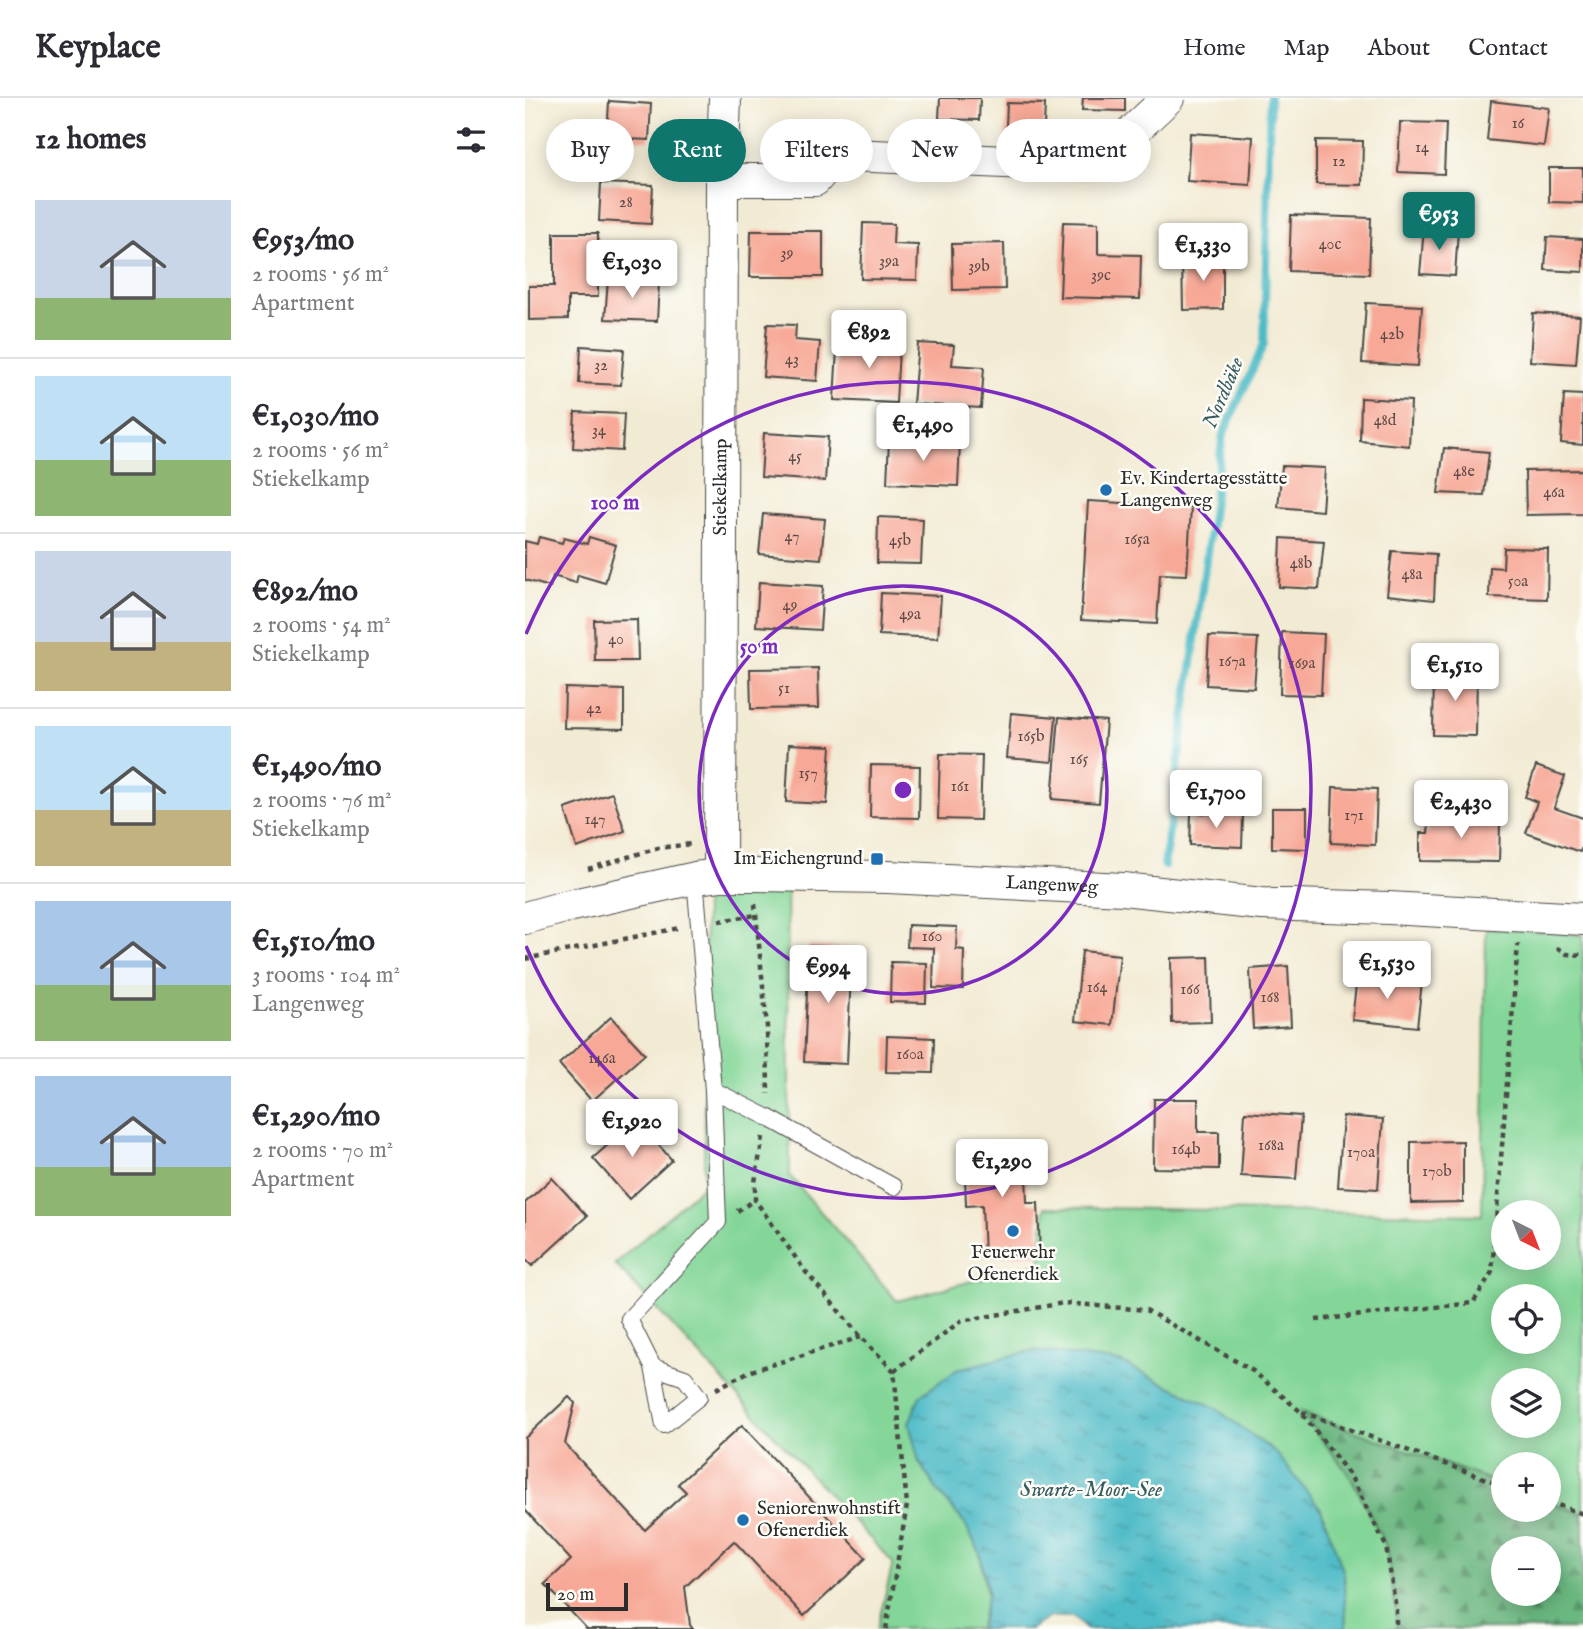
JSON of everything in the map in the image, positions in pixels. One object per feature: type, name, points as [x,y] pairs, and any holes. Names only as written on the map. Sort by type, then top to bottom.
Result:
[{"type":"street","name":"Stiekelkamp","points":[[724,119],[725,98]]},
{"type":"street","points":[[1146,119],[1168,98]]},
{"type":"street","points":[[746,180],[815,180],[834,158],[851,155],[996,162]]},
{"type":"street","name":"Stiekelkamp","points":[[707,877],[722,182]]},
{"type":"street","name":"Langenweg","points":[[525,918],[568,906],[707,877],[888,877],[1123,888],[1262,904],[1352,906],[1583,919]]},
{"type":"lane","points":[[653,1367],[685,1378],[699,1397],[663,1425],[653,1367],[629,1319],[718,1222],[713,1090],[698,924],[707,877]]},
{"type":"lane","points":[[713,1090],[894,1187]]},
{"type":"path","points":[[525,960],[698,924],[756,915],[767,1027],[767,1117],[755,1182],[755,1200],[805,1271],[894,1371],[907,1505],[886,1629]]},
{"type":"path","points":[[1316,1320],[1473,1303],[1492,1272],[1520,916]]},
{"type":"path","points":[[894,1371],[961,1321],[1064,1303],[1146,1310],[1253,1371],[1301,1412],[1352,1477],[1386,1546],[1396,1609],[1396,1629]]},
{"type":"path","points":[[699,1397],[748,1372],[861,1337]]},
{"type":"path","points":[[1301,1412],[1491,1481]]},
{"type":"path","points":[[1561,1506],[1583,1514]]},
{"type":"green space","points":[[787,877],[790,1176],[897,1301],[1040,1263],[1045,1207],[1482,1215],[1486,928],[1583,935],[1583,1514],[1561,1506],[1561,1452],[1491,1452],[1491,1481],[1302,1413],[1351,1477],[1386,1546],[1396,1609],[1396,1629],[1346,1629],[1344,1573],[919,1462],[939,1493],[964,1522],[980,1553],[987,1598],[979,1629],[877,1629],[893,1563],[615,1264],[704,1185],[705,878]]},
{"type":"green space","points":[[1301,1412],[1491,1481],[1491,1522],[1561,1522],[1561,1506],[1583,1514],[1583,1629],[1396,1629],[1396,1609],[1386,1546],[1351,1477]]},
{"type":"water","name":"Swarte-Moor-See","points":[[1034,1350],[1120,1362],[1214,1407],[1277,1454],[1321,1509],[1344,1573],[1346,1629],[1086,1629],[1073,1617],[1050,1617],[1030,1629],[980,1629],[988,1593],[980,1553],[964,1522],[939,1493],[919,1462],[909,1423],[920,1396],[958,1369]]},
{"type":"building","points":[[940,98],[980,98],[979,119],[939,119]]},
{"type":"building","points":[[1083,98],[1125,98],[1125,111],[1082,110]]},
{"type":"building","points":[[609,101],[651,104],[648,140],[634,139],[634,119],[608,119]]},
{"type":"building","points":[[1491,101],[1549,108],[1544,146],[1487,140]]},
{"type":"building","points":[[1007,103],[1045,104],[1044,119],[1006,119]]},
{"type":"building","points":[[1400,122],[1446,123],[1444,174],[1398,172]]},
{"type":"building","points":[[1190,133],[1253,137],[1250,185],[1187,181]]},
{"type":"building","points":[[1316,140],[1363,141],[1362,185],[1316,184]]},
{"type":"building","points":[[1549,168],[1583,168],[1583,203],[1549,202]]},
{"type":"building","points":[[601,183],[653,185],[651,224],[599,221]]},
{"type":"building","points":[[1291,215],[1371,218],[1369,274],[1289,271]]},
{"type":"building","points":[[1063,222],[1098,223],[1098,254],[1141,255],[1140,299],[1060,297]]},
{"type":"building","points":[[863,223],[894,224],[893,244],[918,245],[917,280],[861,279]]},
{"type":"building","points":[[1424,228],[1458,230],[1455,276],[1420,274]]},
{"type":"building","points":[[751,231],[823,231],[823,277],[750,277]]},
{"type":"building","points":[[554,233],[598,233],[598,297],[568,297],[568,319],[529,320],[529,286],[554,286]]},
{"type":"building","points":[[1547,237],[1583,239],[1583,272],[1545,270]]},
{"type":"building","points":[[1004,243],[1005,289],[953,290],[952,244]]},
{"type":"building","points":[[1182,257],[1223,257],[1223,309],[1183,310]]},
{"type":"building","points":[[608,279],[659,282],[657,321],[605,319]]},
{"type":"building","points":[[1366,303],[1422,306],[1418,366],[1362,363]]},
{"type":"building","points":[[1533,313],[1580,316],[1576,364],[1530,361]]},
{"type":"building","points":[[767,324],[796,325],[795,340],[820,342],[817,381],[763,377]]},
{"type":"building","points":[[865,331],[900,332],[896,403],[834,400],[837,349],[864,350]]},
{"type":"building","points":[[918,343],[954,345],[952,365],[984,367],[981,408],[913,404]]},
{"type":"building","points":[[581,346],[624,349],[621,385],[579,383]]},
{"type":"building","points":[[1564,394],[1583,395],[1583,445],[1561,443]]},
{"type":"building","points":[[1361,398],[1411,401],[1409,446],[1360,441]]},
{"type":"building","points":[[575,412],[624,414],[622,451],[573,448]]},
{"type":"building","points":[[764,433],[828,437],[825,481],[761,477]]},
{"type":"building","points":[[889,440],[960,443],[958,486],[887,483]]},
{"type":"building","points":[[1444,448],[1489,452],[1484,495],[1438,493]]},
{"type":"building","points":[[1282,466],[1325,468],[1322,511],[1278,507]]},
{"type":"building","points":[[1583,470],[1583,514],[1526,515],[1525,471]]},
{"type":"building","points":[[1088,501],[1191,507],[1187,575],[1160,574],[1157,624],[1081,620]]},
{"type":"building","points":[[763,514],[825,519],[821,559],[759,554]]},
{"type":"building","points":[[878,517],[923,519],[921,564],[877,563]]},
{"type":"building","points":[[539,537],[562,543],[564,538],[587,544],[589,537],[616,545],[605,583],[578,575],[576,583],[553,576],[550,587],[525,580],[525,541],[537,544]]},
{"type":"building","points":[[1281,538],[1324,541],[1319,589],[1279,587]]},
{"type":"building","points":[[1504,548],[1548,549],[1547,599],[1489,597],[1490,567],[1503,568]]},
{"type":"building","points":[[1392,551],[1436,554],[1434,600],[1387,595]]},
{"type":"building","points":[[759,582],[823,586],[820,630],[756,626]]},
{"type":"building","points":[[881,593],[941,596],[938,638],[879,635]]},
{"type":"building","points":[[637,619],[638,661],[595,661],[594,620]]},
{"type":"building","points":[[1282,632],[1324,634],[1321,695],[1280,694]]},
{"type":"building","points":[[1209,636],[1258,638],[1254,688],[1206,685]]},
{"type":"building","points":[[818,668],[819,708],[751,709],[750,669]]},
{"type":"building","points":[[1434,671],[1477,671],[1476,736],[1433,735]]},
{"type":"building","points":[[565,688],[624,690],[624,729],[564,728]]},
{"type":"building","points":[[1011,713],[1056,717],[1052,762],[1007,758]]},
{"type":"building","points":[[1059,717],[1106,721],[1099,803],[1052,799]]},
{"type":"building","points":[[789,744],[831,746],[827,804],[786,802]]},
{"type":"building","points":[[940,754],[982,755],[980,820],[938,819]]},
{"type":"building","points":[[871,765],[920,766],[919,818],[870,817]]},
{"type":"building","points":[[1536,766],[1565,776],[1554,808],[1583,818],[1583,845],[1580,852],[1526,833],[1537,802],[1525,797]]},
{"type":"building","points":[[1333,787],[1377,789],[1375,845],[1331,843]]},
{"type":"building","points":[[612,793],[625,831],[577,848],[565,809]]},
{"type":"building","points":[[1449,807],[1472,809],[1472,822],[1500,823],[1499,862],[1420,861],[1420,833],[1428,833],[1429,822],[1447,823]]},
{"type":"building","points":[[1272,808],[1307,808],[1307,849],[1272,848]]},
{"type":"building","points":[[1191,813],[1243,815],[1242,847],[1190,845]]},
{"type":"building","points":[[908,925],[957,927],[956,949],[964,950],[963,989],[933,988],[934,948],[907,947]]},
{"type":"building","points":[[809,946],[852,948],[847,1064],[804,1062]]},
{"type":"building","points":[[1082,951],[1120,955],[1112,1025],[1075,1021]]},
{"type":"building","points":[[1209,957],[1211,1022],[1172,1023],[1171,958]]},
{"type":"building","points":[[891,962],[927,963],[926,1003],[890,1002]]},
{"type":"building","points":[[1288,966],[1291,1026],[1253,1029],[1250,969]]},
{"type":"building","points":[[1357,976],[1422,982],[1417,1027],[1352,1020]]},
{"type":"building","points":[[611,1017],[645,1054],[592,1101],[559,1064]]},
{"type":"building","points":[[887,1036],[934,1038],[933,1073],[886,1072]]},
{"type":"building","points":[[1154,1099],[1198,1099],[1198,1132],[1219,1132],[1219,1169],[1153,1168]]},
{"type":"building","points":[[1245,1112],[1301,1116],[1296,1179],[1241,1176]]},
{"type":"building","points":[[1343,1116],[1383,1119],[1378,1189],[1338,1187]]},
{"type":"building","points":[[636,1120],[672,1160],[629,1199],[593,1158]]},
{"type":"building","points":[[1463,1141],[1463,1202],[1411,1203],[1411,1142]]},
{"type":"building","points":[[1025,1144],[1027,1203],[1038,1203],[1040,1254],[984,1257],[982,1205],[966,1206],[964,1147]]},
{"type":"building","points":[[552,1178],[587,1216],[532,1266],[525,1259],[525,1203]]},
{"type":"building","name":"Seniorenwohnstift Ofenerdiek","points":[[569,1397],[575,1403],[565,1444],[645,1530],[686,1492],[678,1484],[742,1425],[866,1558],[804,1616],[734,1541],[685,1587],[690,1625],[693,1629],[587,1629],[545,1584],[571,1560],[525,1510],[525,1438]]},
{"type":"waterway","name":"Nordbäke","points":[[1164,866],[1223,435],[1264,344],[1270,98]]},
{"type":"place","name":"Ev. Kindertagesstätte Langenweg","points":[[1106,490]]},
{"type":"place","name":"Im Eichengrund","points":[[877,859]]},
{"type":"place","name":"Feuerwehr Ofenerdiek","points":[[1013,1231]]},
{"type":"place","name":"Seniorenwohnstift Ofenerdiek","points":[[743,1520]]}]
